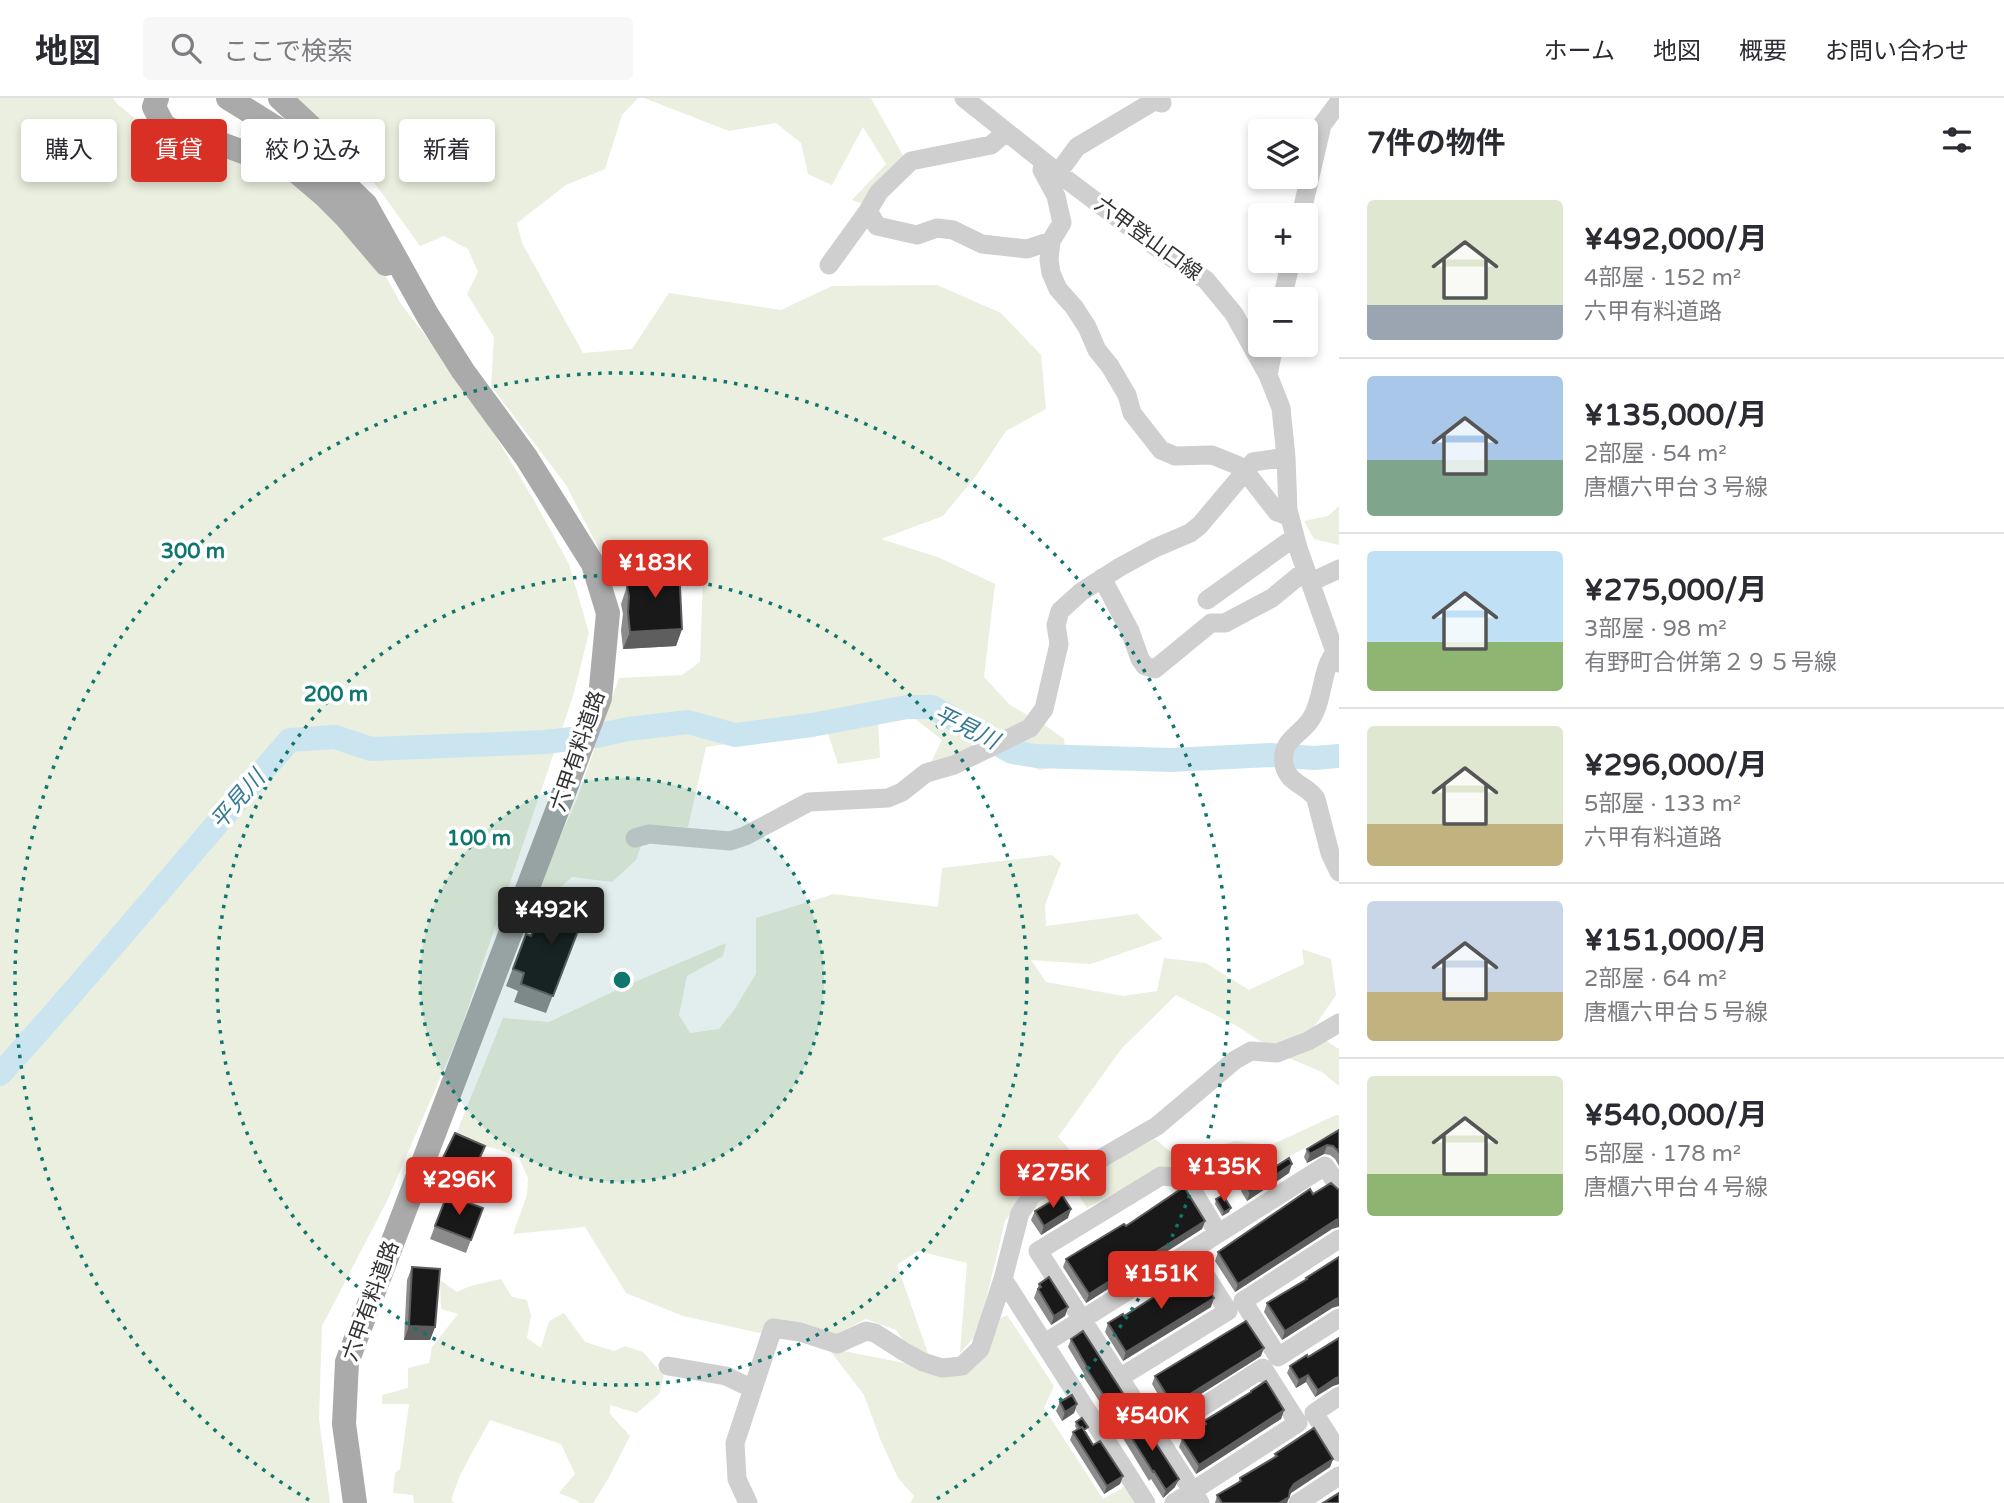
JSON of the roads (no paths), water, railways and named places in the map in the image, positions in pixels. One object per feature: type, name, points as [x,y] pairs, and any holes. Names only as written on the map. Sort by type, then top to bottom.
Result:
[{"type":"main road","name":"六甲有料道路","points":[[228,98],[305,146],[366,205],[428,316],[463,371],[526,457],[593,564],[608,613],[600,698],[346,1362],[344,1424],[355,1503]]},
{"type":"main road","points":[[280,98],[312,128],[366,205]]},
{"type":"main road","points":[[153,99],[164,126],[297,172],[346,217],[428,316]]},
{"type":"street","name":"六甲登山口線","points":[[964,98],[1163,252],[1206,280],[1234,314],[1268,375],[1281,408],[1288,510],[1338,659]]},
{"type":"street","points":[[1156,101],[1108,127],[1077,146],[1051,167],[1042,170],[1056,196],[1062,223],[1051,242],[1051,273],[1058,289],[1074,307],[1097,350],[1110,366],[1127,396],[1131,409],[1161,450],[1175,456],[1212,456],[1237,465],[1245,471],[1277,512],[1290,517]]},
{"type":"street","points":[[1305,203],[1339,102]]},
{"type":"street","points":[[829,265],[879,191],[911,161],[991,145],[1006,132]]},
{"type":"street","points":[[868,211],[877,226],[917,235],[937,228],[953,230],[982,244],[1027,249],[1051,242]]},
{"type":"street","points":[[1268,375],[1271,357]]},
{"type":"street","points":[[635,838],[649,834],[730,841],[809,802],[888,798],[902,792],[926,773],[954,765],[1030,728],[1044,709],[1059,644],[1056,625],[1060,611],[1102,578],[1155,548],[1190,533],[1200,525],[1253,462],[1286,457]]},
{"type":"street","points":[[1207,600],[1242,586],[1295,537]]},
{"type":"street","points":[[1102,578],[1130,631],[1140,659],[1145,666],[1155,669],[1211,623],[1225,623],[1309,576],[1339,569]]},
{"type":"street","points":[[1338,659],[1329,659],[1321,697],[1310,721],[1293,736],[1284,758],[1288,775],[1297,785],[1312,792],[1316,799],[1330,853],[1339,872]]},
{"type":"street","points":[[748,1503],[737,1479],[735,1443],[773,1328],[800,1332],[837,1344],[866,1331],[875,1332],[923,1362],[942,1368],[962,1366],[980,1349],[1003,1279],[1020,1213],[1033,1194],[1157,1126],[1235,1060],[1251,1051],[1277,1053],[1308,1041],[1339,1023]]},
{"type":"street","points":[[1045,1343],[1325,1166],[1339,1187]]},
{"type":"street","points":[[1196,1497],[1038,1251],[1161,1176],[1185,1178],[1218,1233]]},
{"type":"street","points":[[1339,1239],[1243,1301],[1278,1357],[1339,1318]]},
{"type":"street","points":[[1119,1378],[1228,1311],[1190,1251]]},
{"type":"street","points":[[1003,1279],[1146,1503]]},
{"type":"street","points":[[668,1366],[726,1376],[753,1389]]},
{"type":"street","points":[[1157,1436],[1263,1367],[1298,1423],[1196,1497],[1174,1503]]},
{"type":"street","points":[[1339,1396],[1314,1413],[1339,1452]]},
{"type":"street","points":[[1298,1503],[1339,1476]]},
{"type":"waterway","name":"平見川","points":[[596,736],[628,729],[688,722],[735,735],[812,725],[907,707],[932,707],[1012,752],[1036,756],[1172,760],[1270,755],[1314,758],[1339,756]]},
{"type":"waterway","name":"平見川","points":[[0,1074],[290,740],[335,737],[371,749],[571,739]]}]
